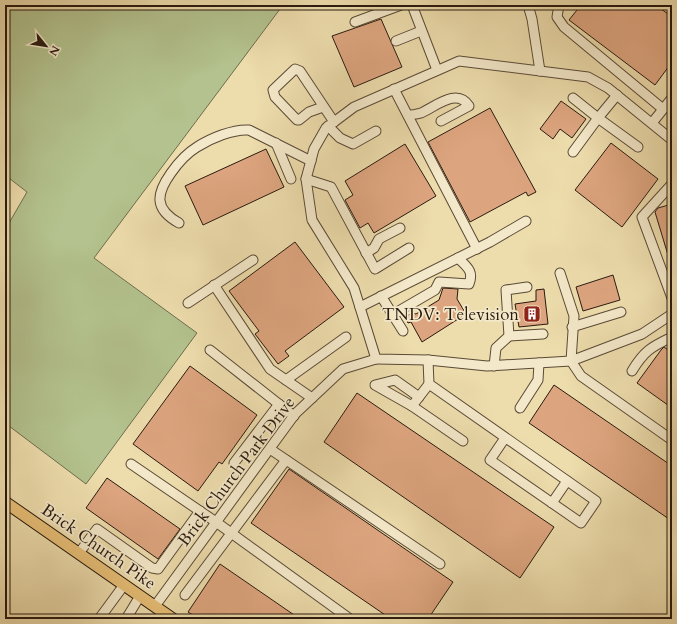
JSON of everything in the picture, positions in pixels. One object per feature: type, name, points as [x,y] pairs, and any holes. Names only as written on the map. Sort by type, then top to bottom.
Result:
[{"type":"main road","name":"Brick Church Pike","points":[[5,502],[173,619]]},
{"type":"street","points":[[356,22],[401,5]]},
{"type":"street","points":[[412,5],[437,70]]},
{"type":"street","points":[[528,5],[532,19],[540,71]]},
{"type":"street","points":[[559,5],[557,17],[564,27],[663,109]]},
{"type":"street","points":[[396,41],[421,31]]},
{"type":"street","points":[[376,359],[354,288],[312,220],[306,178],[314,149],[331,124],[354,107],[459,60],[588,77],[617,95],[671,137]]},
{"type":"street","points":[[323,107],[309,112],[300,120],[297,120],[274,97],[273,90],[295,69],[300,71],[323,107],[340,138],[353,144],[376,131]]},
{"type":"street","points":[[394,89],[477,249]]},
{"type":"street","points":[[573,152],[617,95]]},
{"type":"street","points":[[408,116],[420,113],[448,98],[462,99],[468,103],[469,106],[441,121]]},
{"type":"street","points":[[573,98],[638,147]]},
{"type":"street","points":[[652,123],[672,98]]},
{"type":"street","points":[[179,223],[170,218],[162,209],[159,199],[162,186],[188,153],[198,146],[238,129],[249,130],[311,161]]},
{"type":"street","points":[[276,143],[291,179]]},
{"type":"street","points":[[306,178],[331,187],[375,269],[409,248]]},
{"type":"street","points":[[672,184],[642,217],[672,298]]},
{"type":"street","points":[[360,307],[477,249],[526,222]]},
{"type":"street","points":[[366,253],[374,248],[379,239],[400,228]]},
{"type":"street","points":[[392,315],[435,290],[439,282],[469,284],[472,276],[470,270],[458,258]]},
{"type":"street","points":[[188,303],[253,260]]},
{"type":"street","points":[[560,273],[574,316],[572,327],[572,361],[581,376],[672,440]]},
{"type":"street","points":[[214,285],[270,369],[312,398]]},
{"type":"street","points":[[509,336],[506,290],[527,287]]},
{"type":"street","points":[[381,296],[403,331]]},
{"type":"street","points":[[572,327],[621,312]]},
{"type":"street","name":"Brick Church Park Drive","points":[[155,606],[294,416],[343,369],[376,359],[428,360],[494,366],[572,361],[642,334],[672,314]]},
{"type":"street","points":[[494,366],[496,348],[509,336],[543,334]]},
{"type":"street","points":[[286,380],[346,337]]},
{"type":"street","points":[[632,371],[641,356],[655,345],[672,337]]},
{"type":"street","points":[[210,350],[294,416]]},
{"type":"street","points":[[412,406],[429,384],[428,360]]},
{"type":"street","points":[[520,408],[538,380],[539,364]]},
{"type":"street","points":[[419,397],[395,380],[375,385],[412,406],[463,441]]},
{"type":"street","points":[[429,384],[596,501],[581,523],[490,460],[505,438]]},
{"type":"street","points":[[234,463],[279,404]]},
{"type":"street","points":[[270,448],[440,564]]},
{"type":"street","points":[[185,595],[286,460]]},
{"type":"street","points":[[131,464],[216,522],[350,619]]},
{"type":"street","points":[[552,503],[567,480]]},
{"type":"street","points":[[79,553],[97,529],[152,568],[158,569],[200,511]]},
{"type":"street","points":[[99,619],[124,585]]},
{"type":"street","points":[[126,619],[140,596]]},
{"type":"green space","points":[[5,5],[283,5],[94,258],[197,333],[86,484],[5,423],[5,230],[27,192],[5,175]]},
{"type":"building","points":[[581,5],[656,5],[672,17],[672,62],[655,85],[569,20]]},
{"type":"building","points":[[381,19],[402,67],[354,87],[332,36]]},
{"type":"building","points":[[561,101],[586,119],[572,138],[560,129],[553,139],[540,129]]},
{"type":"building","points":[[490,108],[536,192],[528,196],[526,192],[470,222],[428,142]]},
{"type":"building","points":[[611,143],[658,179],[622,227],[575,190]]},
{"type":"building","points":[[405,144],[436,196],[374,233],[368,223],[360,228],[345,200],[353,195],[345,181]]},
{"type":"building","points":[[266,149],[284,187],[203,225],[185,186]]},
{"type":"building","points":[[672,204],[671,265],[655,212],[658,208]]},
{"type":"building","points":[[295,242],[344,307],[285,351],[289,356],[278,364],[255,334],[259,331],[229,291]]},
{"type":"building","points":[[613,275],[620,300],[583,311],[576,287]]},
{"type":"building","points":[[443,288],[458,289],[457,299],[466,314],[422,342],[411,322],[408,323],[405,317],[412,313],[416,314],[439,300]]},
{"type":"building","name":"TNDV: Television","points":[[544,289],[548,324],[519,327],[515,304],[536,301],[536,290]]},
{"type":"building","points":[[664,347],[672,353],[672,408],[637,383]]},
{"type":"building","points":[[190,366],[257,415],[222,464],[219,462],[198,491],[133,444]]},
{"type":"building","points":[[554,385],[672,466],[672,515],[669,519],[529,423]]},
{"type":"building","points":[[357,393],[554,527],[520,578],[324,442]]},
{"type":"building","points":[[289,469],[453,582],[428,619],[391,619],[251,523]]},
{"type":"building","points":[[107,478],[180,529],[158,559],[86,508]]},
{"type":"building","points":[[220,564],[300,619],[199,619],[188,612]]},
{"type":"place","name":"TNDV: Television","points":[[532,314]]}]
